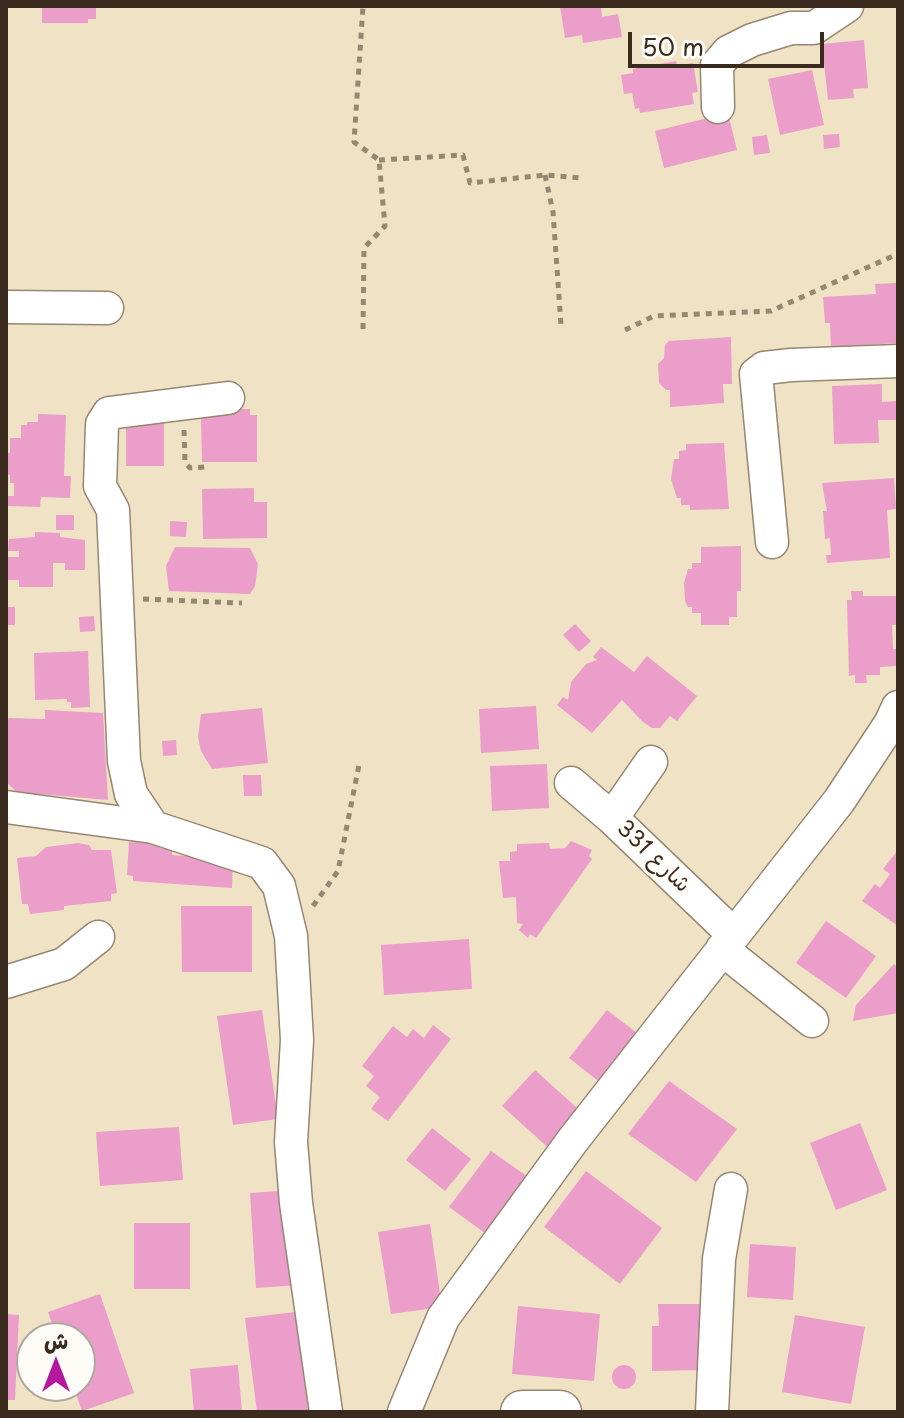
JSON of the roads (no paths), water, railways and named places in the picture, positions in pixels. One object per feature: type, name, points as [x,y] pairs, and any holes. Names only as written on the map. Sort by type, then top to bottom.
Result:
[{"type":"main road","points":[[522,1412],[560,1412]]},
{"type":"street","points":[[718,107],[717,65],[728,52],[752,40],[791,28],[814,28],[847,6]]},
{"type":"street","points":[[6,307],[107,308]]},
{"type":"street","points":[[772,542],[756,374],[764,368],[791,365],[898,361]]},
{"type":"street","points":[[153,827],[131,794],[124,761],[113,510],[100,486],[102,424],[109,413],[228,398]]},
{"type":"street","points":[[404,1412],[443,1318],[573,1140],[839,801],[898,707]]},
{"type":"street","points":[[612,818],[651,762]]},
{"type":"street","name":"شارع 331","points":[[571,783],[612,818],[727,942],[812,1021]]},
{"type":"street","points":[[6,807],[153,827],[262,863],[279,886],[291,936],[297,1040],[291,1142],[296,1203],[326,1412]]},
{"type":"street","points":[[6,982],[64,964],[98,937]]},
{"type":"street","points":[[712,1412],[719,1259],[731,1189]]}]
